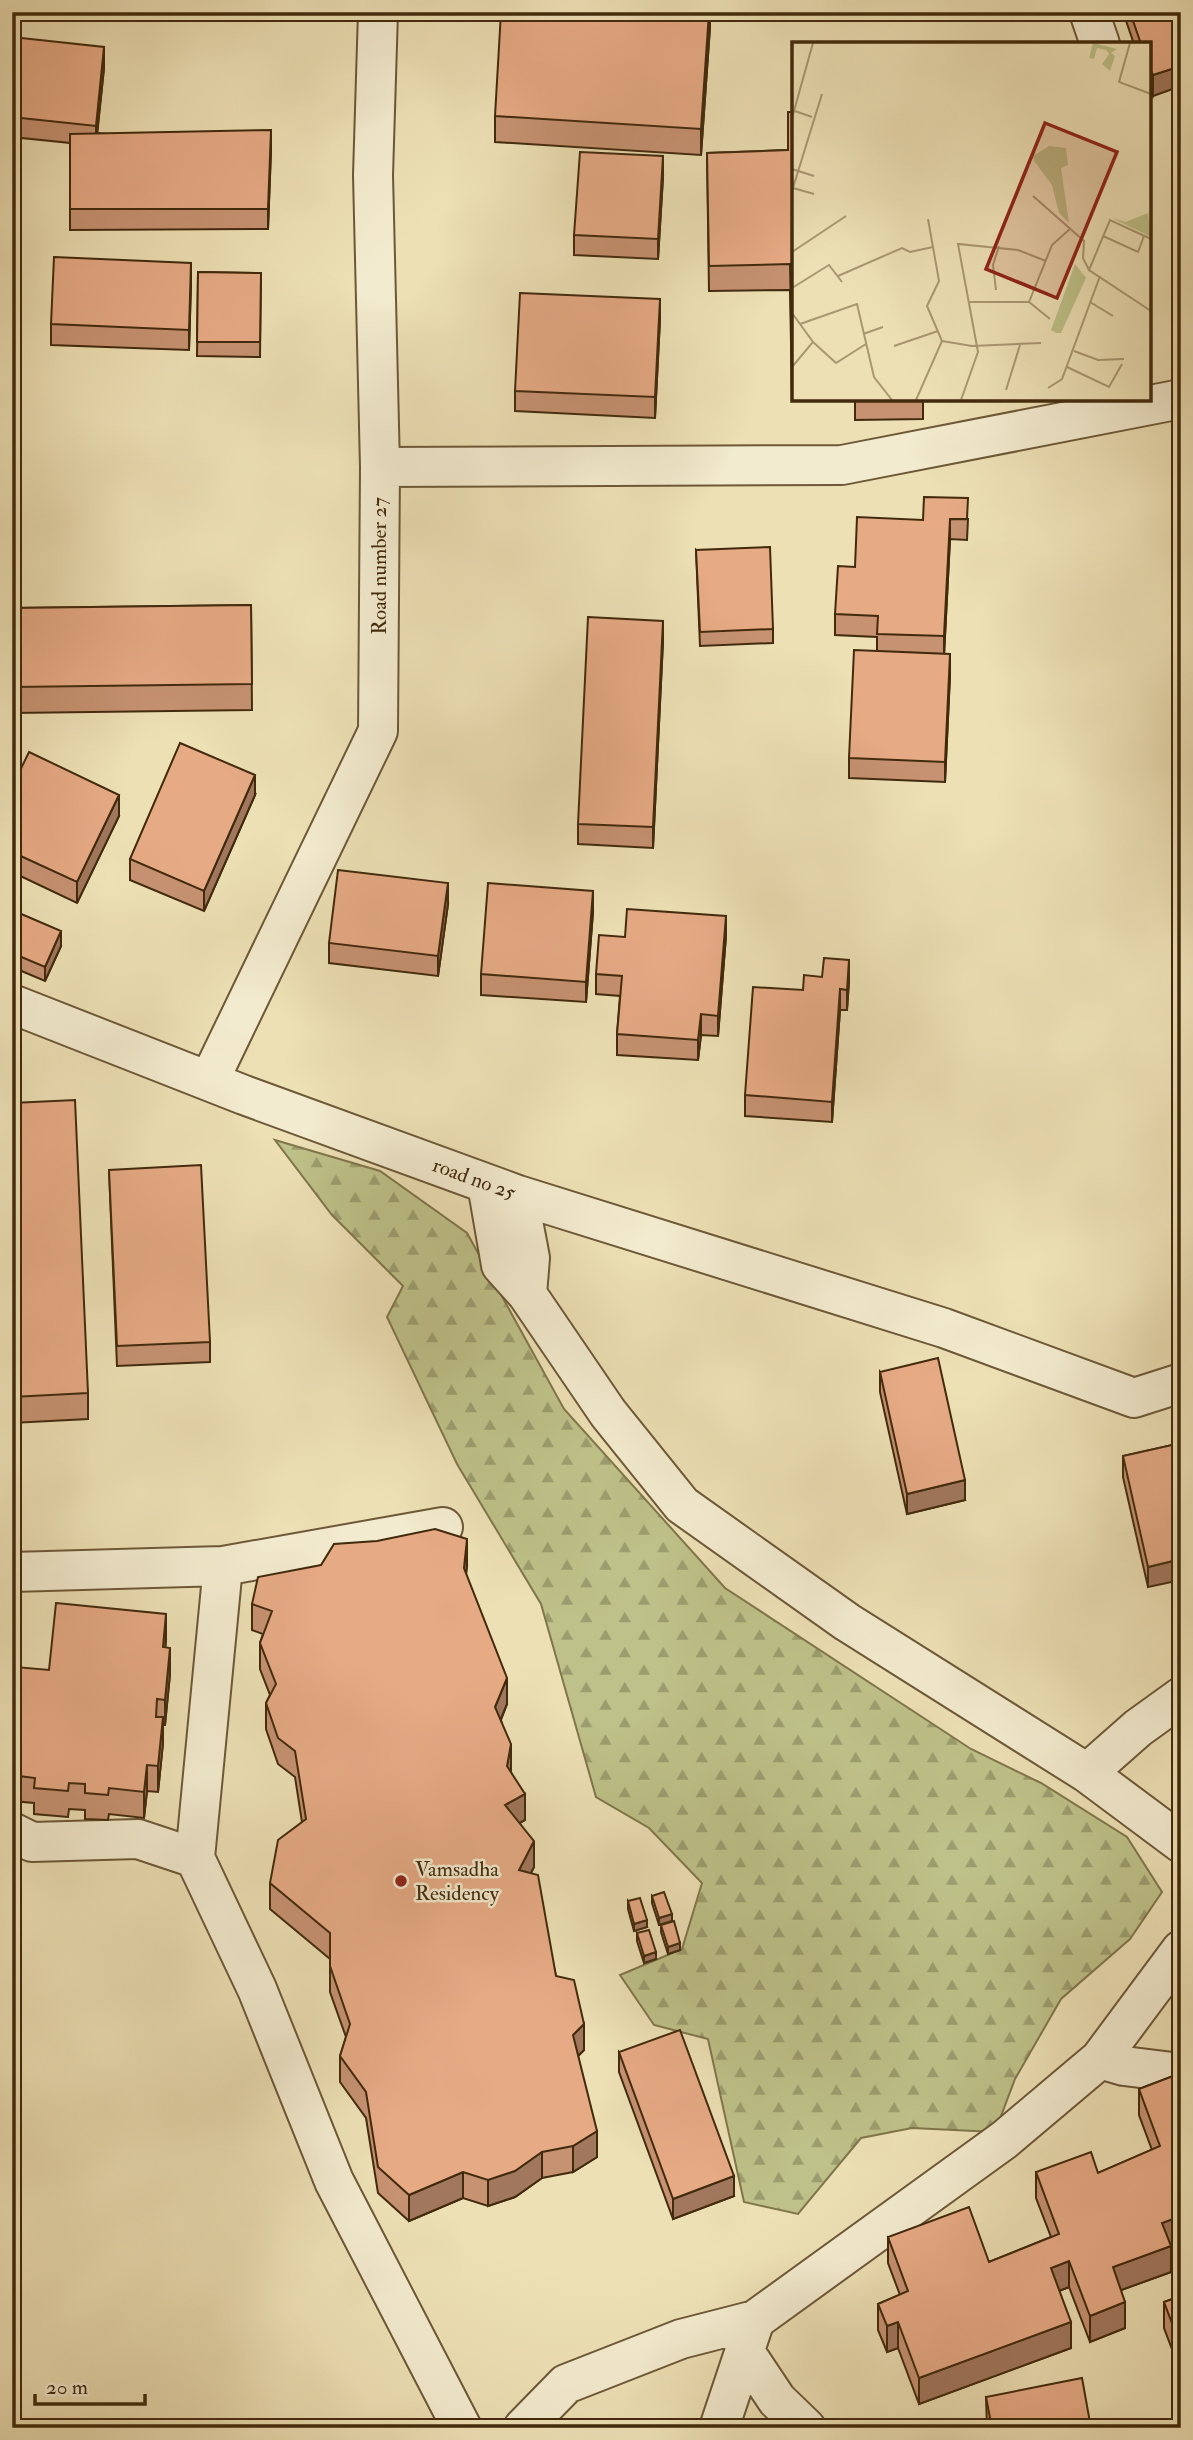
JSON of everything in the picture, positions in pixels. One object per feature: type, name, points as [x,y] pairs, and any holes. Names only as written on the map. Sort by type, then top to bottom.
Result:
[{"type":"street","name":"Road number 27","points":[[209,1081],[378,731],[380,467],[373,175],[378,12]]},
{"type":"street","points":[[1089,12],[1099,42]]},
{"type":"street","points":[[380,467],[842,465],[1138,404],[1181,399]]},
{"type":"street","name":"road no 25","points":[[12,1004],[209,1081],[502,1189],[944,1328],[1134,1398],[1181,1383]]},
{"type":"street","points":[[502,1189],[501,1265],[527,1294],[608,1413],[682,1505],[847,1622],[1087,1773],[1181,1843]]},
{"type":"street","points":[[12,1572],[223,1566],[443,1527]]},
{"type":"street","points":[[223,1566],[195,1858],[257,1989],[334,2181],[461,2428]]},
{"type":"street","points":[[1087,1773],[1138,1728],[1181,1697]]},
{"type":"street","points":[[12,1832],[32,1842],[138,1839],[195,1858]]},
{"type":"street","points":[[719,2428],[750,2336],[1004,2140],[1100,2059],[1181,1951]]},
{"type":"street","points":[[1100,2059],[1124,2066],[1181,2073]]},
{"type":"street","points":[[523,2428],[566,2384],[681,2339],[750,2336]]},
{"type":"street","points":[[750,2336],[778,2400],[806,2428]]},
{"type":"green space","points":[[275,1140],[380,1171],[467,1233],[564,1409],[725,1588],[971,1749],[1041,1783],[1127,1837],[1162,1892],[1130,1939],[1061,1999],[1015,2079],[995,2132],[912,2128],[861,2138],[798,2214],[744,2202],[708,2039],[654,2025],[620,1975],[682,1949],[702,1883],[649,1828],[596,1797],[541,1604],[457,1464],[387,1317],[403,1286],[332,1215]]},
{"type":"building","points":[[501,12],[709,12],[701,129],[495,116]]},
{"type":"building","points":[[1130,12],[1181,12],[1181,66],[1153,75],[1151,42],[1140,42]]},
{"type":"building","points":[[12,37],[104,47],[96,126],[12,117]]},
{"type":"building","points":[[788,112],[792,112],[792,370],[790,264],[709,266],[707,153],[788,150]]},
{"type":"building","points":[[271,130],[268,209],[70,209],[70,134]]},
{"type":"building","points":[[580,152],[663,156],[658,239],[574,235]]},
{"type":"building","points":[[54,257],[191,263],[189,330],[51,324]]},
{"type":"building","points":[[198,272],[261,273],[260,342],[197,342]]},
{"type":"building","points":[[520,293],[660,299],[655,397],[515,391]]},
{"type":"building","points":[[924,497],[968,498],[967,519],[950,519],[944,636],[877,634],[878,616],[835,614],[838,566],[855,567],[857,517],[923,520]]},
{"type":"building","points":[[770,547],[773,629],[700,632],[696,550]]},
{"type":"building","points":[[251,605],[252,684],[12,687],[12,608]]},
{"type":"building","points":[[588,617],[663,621],[653,827],[578,824]]},
{"type":"building","points":[[854,650],[950,654],[945,762],[849,758]]},
{"type":"building","points":[[180,743],[255,775],[204,891],[130,859]]},
{"type":"building","points":[[29,752],[119,795],[77,882],[12,852],[12,787]]},
{"type":"building","points":[[338,870],[448,883],[438,956],[329,943]]},
{"type":"building","points":[[488,883],[593,891],[586,982],[481,974]]},
{"type":"building","points":[[627,909],[726,916],[718,1016],[701,1014],[698,1040],[617,1034],[622,976],[596,974],[599,935],[625,937]]},
{"type":"building","points":[[19,913],[61,931],[45,967],[12,953],[12,928]]},
{"type":"building","points":[[824,958],[849,960],[847,990],[840,989],[832,1102],[745,1095],[753,987],[803,990],[804,975],[822,977]]},
{"type":"building","points":[[75,1100],[88,1393],[12,1397],[12,1103]]},
{"type":"building","points":[[201,1165],[210,1342],[117,1346],[109,1170]]},
{"type":"building","points":[[938,1358],[965,1480],[907,1494],[880,1372]]},
{"type":"building","points":[[1181,1443],[1181,1559],[1148,1567],[1123,1456]]},
{"type":"building","name":"Vamsadha Residency","points":[[435,1529],[467,1539],[464,1568],[507,1678],[495,1707],[511,1744],[507,1766],[525,1794],[505,1805],[534,1841],[519,1870],[538,1875],[556,1976],[574,1980],[584,2024],[573,2035],[597,2131],[573,2146],[542,2152],[515,2171],[488,2180],[463,2172],[409,2195],[378,2167],[366,2092],[340,2056],[350,2024],[330,1966],[330,1933],[270,1883],[278,1840],[306,1819],[295,1751],[278,1738],[266,1703],[276,1684],[260,1643],[272,1611],[252,1604],[258,1577],[321,1565],[334,1544],[377,1541]]},
{"type":"building","points":[[56,1603],[166,1614],[163,1647],[170,1648],[165,1700],[157,1699],[156,1717],[163,1717],[158,1766],[147,1765],[144,1792],[109,1788],[108,1795],[85,1793],[85,1784],[69,1783],[68,1791],[34,1788],[35,1778],[12,1775],[15,1711],[12,1711],[12,1683],[15,1683],[16,1667],[49,1670]]},
{"type":"building","points":[[664,1892],[672,1914],[659,1918],[652,1896]]},
{"type":"building","points":[[640,1898],[647,1920],[634,1924],[628,1901]]},
{"type":"building","points":[[674,1921],[680,1943],[668,1947],[661,1925]]},
{"type":"building","points":[[649,1930],[656,1952],[644,1956],[637,1933]]},
{"type":"building","points":[[680,2030],[734,2176],[673,2199],[619,2052]]},
{"type":"building","points":[[1181,2073],[1181,2216],[1162,2223],[1171,2246],[1113,2267],[1125,2302],[1090,2316],[1069,2261],[1051,2268],[1071,2322],[919,2378],[898,2322],[887,2326],[878,2304],[908,2291],[888,2237],[969,2207],[989,2262],[1059,2234],[1036,2172],[1091,2152],[1098,2173],[1160,2146],[1139,2089]]},
{"type":"building","points":[[1181,2296],[1181,2347],[1164,2302]]},
{"type":"building","points":[[1082,2378],[1091,2428],[992,2428],[986,2397]]},
{"type":"place","name":"Vamsadha Residency","points":[[401,1881]]}]
